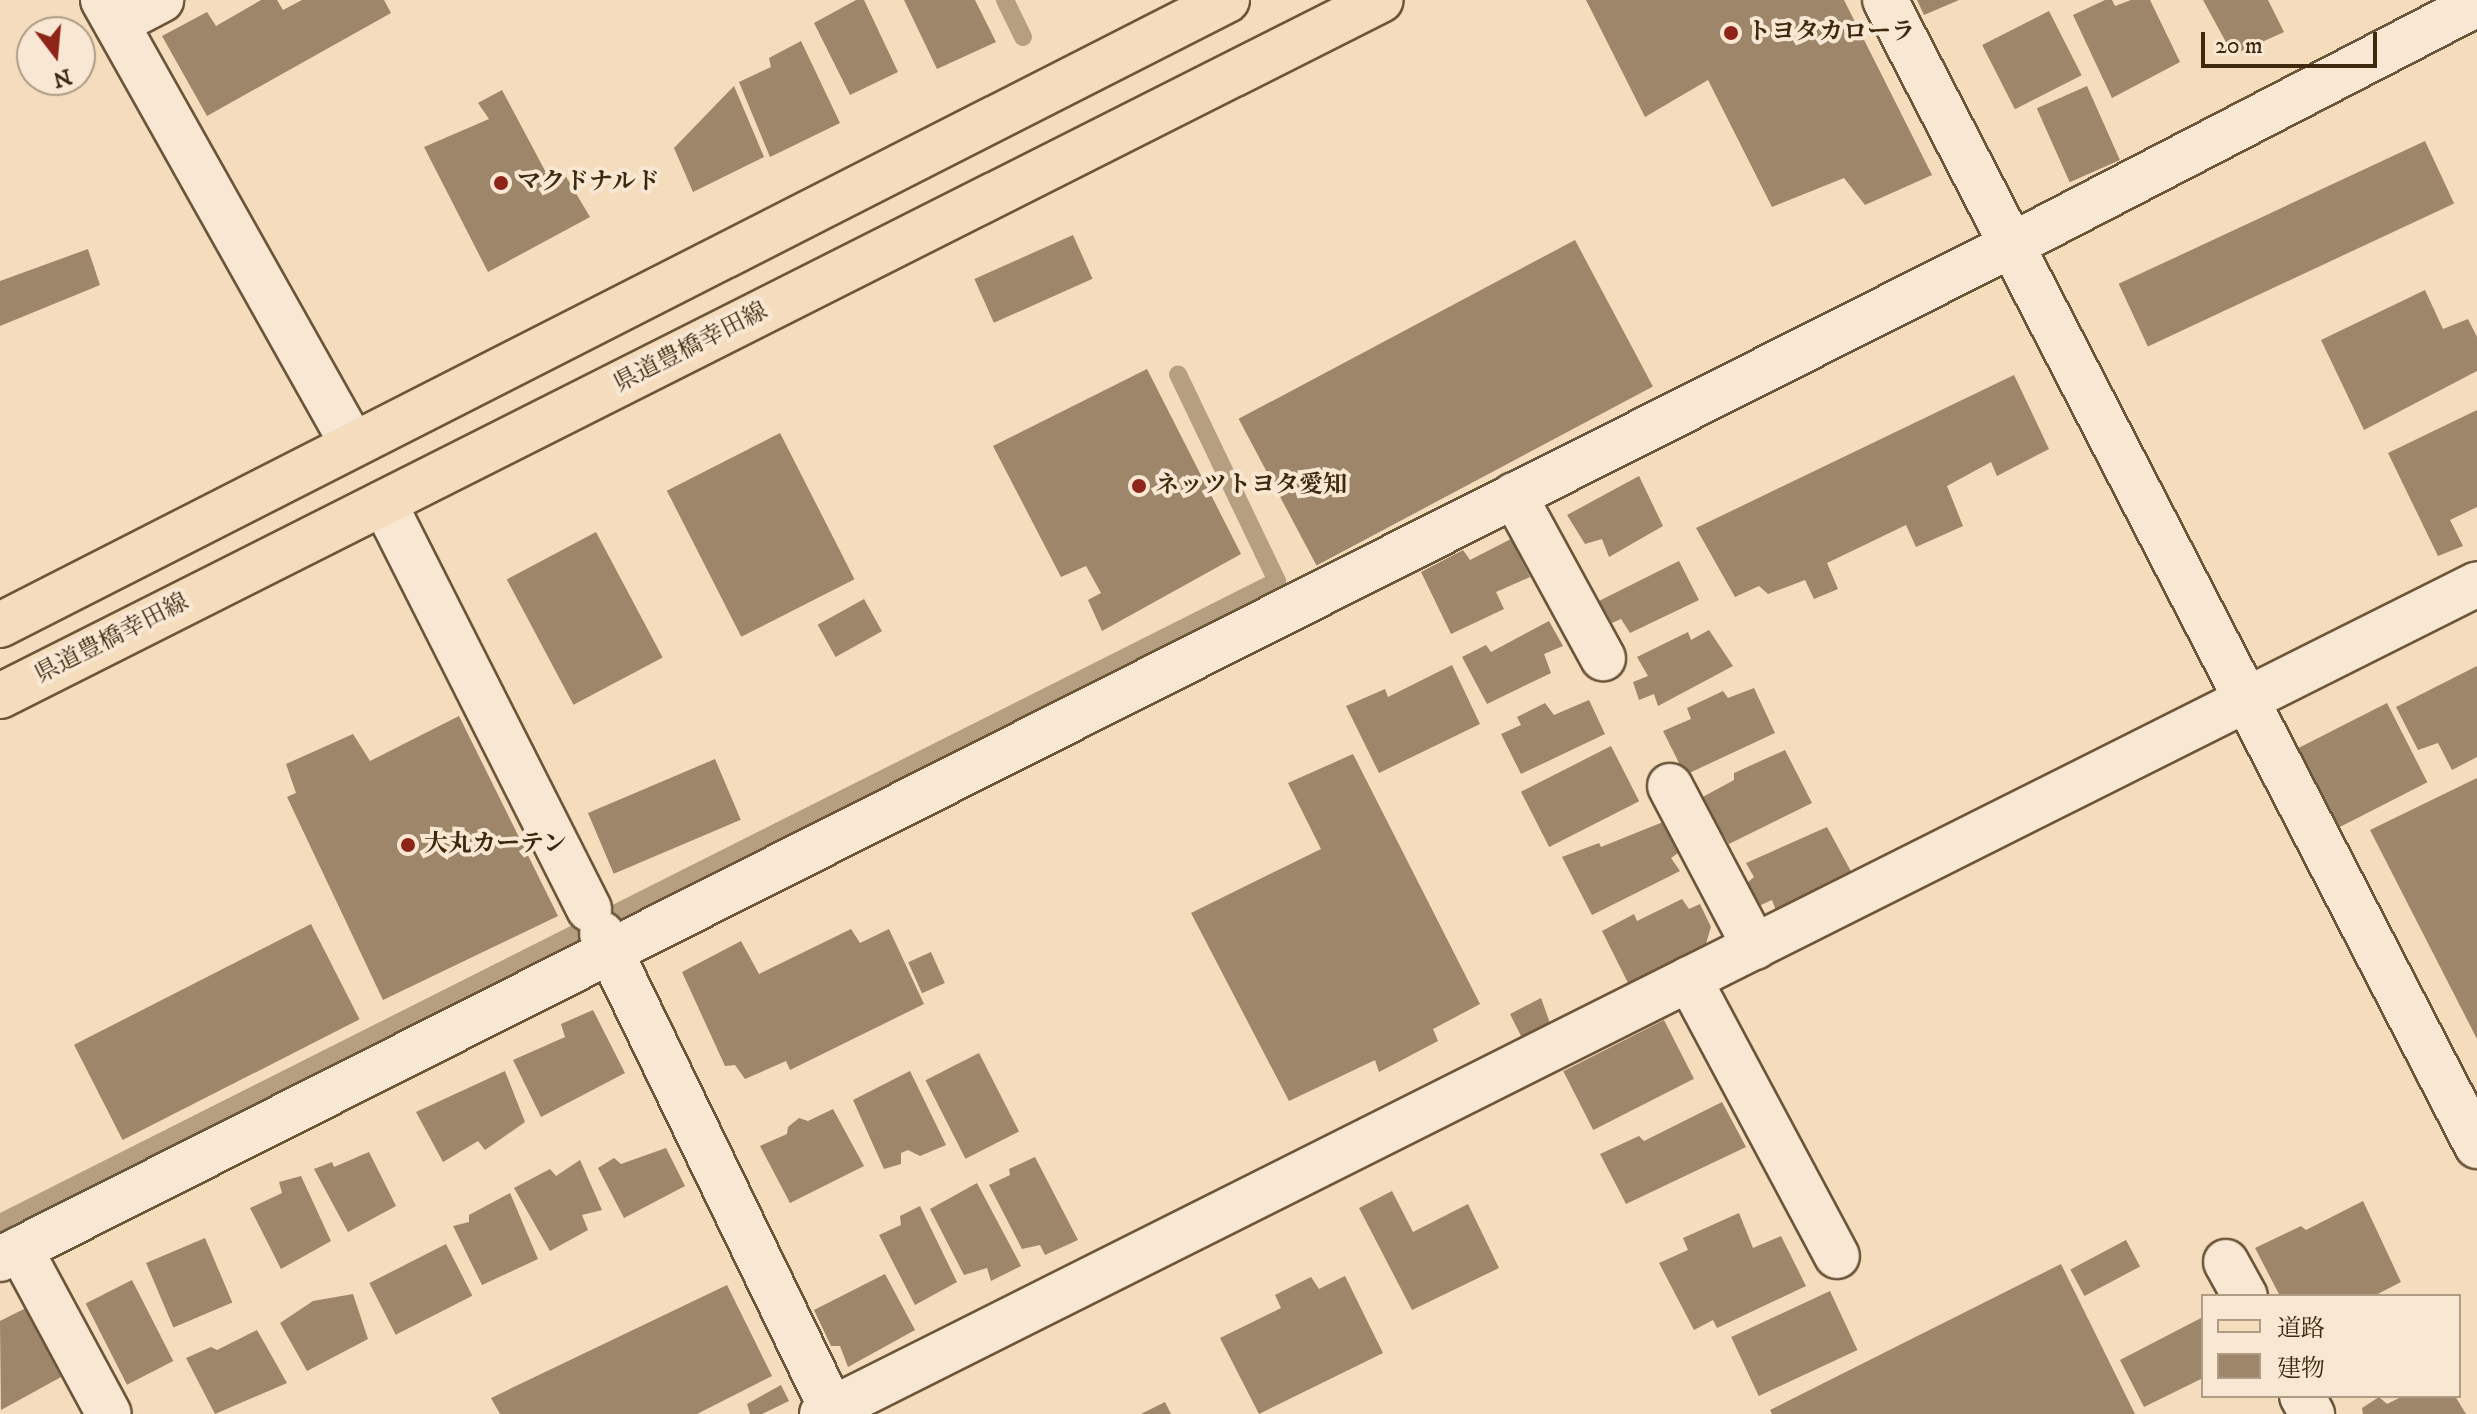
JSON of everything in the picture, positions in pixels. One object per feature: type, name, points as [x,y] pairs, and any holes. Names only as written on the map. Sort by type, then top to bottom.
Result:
[{"type":"main road","points":[[0,625],[1227,0]]},
{"type":"main road","name":"県道豊橋幸田線","points":[[0,696],[1381,0]]},
{"type":"street","points":[[161,0],[110,12],[353,445]]},
{"type":"street","points":[[1885,0],[2477,1146]]},
{"type":"street","points":[[109,1414],[10,1254],[601,931],[1514,495],[2010,246],[2477,4]]},
{"type":"street","points":[[1514,495],[1603,658]]},
{"type":"street","points":[[384,503],[601,931],[830,1412],[2477,584]]},
{"type":"street","points":[[1670,786],[1755,947]]},
{"type":"street","points":[[1689,979],[1837,1256]]},
{"type":"building","points":[[261,0],[277,0],[283,10],[302,0],[384,0],[391,13],[207,116],[162,36],[207,12],[216,26]]},
{"type":"building","points":[[856,0],[864,0],[898,72],[850,95],[814,23]]},
{"type":"building","points":[[904,0],[975,0],[996,42],[937,69]]},
{"type":"building","points":[[1586,0],[1844,0],[1932,175],[1865,205],[1844,178],[1772,207],[1708,80],[1645,117]]},
{"type":"building","points":[[1917,0],[1959,0],[1924,15]]},
{"type":"building","points":[[2105,0],[2112,0],[2115,6],[2131,0],[2150,0],[2180,62],[2112,98],[2073,15]]},
{"type":"building","points":[[2203,0],[2268,0],[2284,32],[2233,55]]},
{"type":"building","points":[[2049,11],[2082,75],[2015,109],[1982,45]]},
{"type":"building","points":[[801,41],[840,123],[770,157],[739,82],[771,67],[769,58]]},
{"type":"building","points":[[734,86],[764,157],[693,192],[674,148]]},
{"type":"building","points":[[2087,86],[2120,160],[2070,182],[2037,108]]},
{"type":"building","points":[[502,90],[550,180],[565,175],[590,217],[488,272],[424,147],[489,119],[478,103]]},
{"type":"building","points":[[2425,141],[2454,204],[2148,346],[2119,284]]},
{"type":"building","points":[[1073,235],[1093,279],[994,323],[974,279]]},
{"type":"building","points":[[1575,240],[1653,387],[1317,565],[1239,419]]},
{"type":"building","points":[[88,249],[100,285],[0,326],[0,281]]},
{"type":"building","points":[[2425,290],[2443,329],[2468,319],[2477,337],[2477,371],[2364,430],[2321,340]]},
{"type":"building","points":[[1147,369],[1241,554],[1102,631],[1088,600],[1101,593],[1086,566],[1061,577],[993,446]]},
{"type":"building","points":[[2014,375],[2049,449],[1997,476],[1991,462],[1947,486],[1963,526],[1916,547],[1906,525],[1827,563],[1838,589],[1814,599],[1805,580],[1768,594],[1759,586],[1735,597],[1696,528]]},
{"type":"building","points":[[2477,410],[2477,507],[2450,520],[2463,546],[2438,556],[2388,453]]},
{"type":"building","points":[[780,433],[854,579],[741,637],[667,491]]},
{"type":"building","points":[[1639,476],[1663,526],[1609,557],[1602,539],[1585,544],[1567,515]]},
{"type":"building","points":[[596,532],[663,657],[573,705],[507,579]]},
{"type":"building","points":[[1511,539],[1530,577],[1496,592],[1504,609],[1451,634],[1421,572],[1463,550],[1470,560]]},
{"type":"building","points":[[1679,561],[1699,600],[1630,633],[1621,619],[1612,623],[1599,601]]},
{"type":"building","points":[[864,599],[882,631],[836,657],[818,625]]},
{"type":"building","points":[[1549,621],[1563,646],[1544,654],[1551,673],[1487,704],[1462,657],[1486,645],[1491,652]]},
{"type":"building","points":[[1709,630],[1733,666],[1658,706],[1654,694],[1639,700],[1633,682],[1648,676],[1637,657],[1688,632],[1691,640]]},
{"type":"building","points":[[1452,665],[1480,724],[1379,773],[1346,706],[1385,689],[1388,697]]},
{"type":"building","points":[[2477,666],[2477,757],[2452,770],[2438,743],[2418,750],[2396,707]]},
{"type":"building","points":[[1754,688],[1775,733],[1685,775],[1663,731],[1691,719],[1687,708],[1723,691],[1728,698]]},
{"type":"building","points":[[1589,700],[1605,734],[1521,774],[1501,734],[1521,725],[1517,717],[1545,703],[1554,715]]},
{"type":"building","points":[[2387,703],[2427,782],[2333,830],[2293,751]]},
{"type":"building","points":[[459,716],[558,916],[383,1000],[287,797],[296,793],[286,764],[353,734],[370,761]]},
{"type":"building","points":[[1611,746],[1639,801],[1549,847],[1521,792]]},
{"type":"building","points":[[1785,750],[1812,803],[1729,844],[1723,834],[1719,834],[1699,799],[1734,780],[1734,773]]},
{"type":"building","points":[[1353,754],[1480,1004],[1433,1029],[1438,1041],[1379,1072],[1375,1060],[1289,1101],[1191,913],[1321,849],[1288,783]]},
{"type":"building","points":[[715,759],[741,820],[614,874],[588,813]]},
{"type":"building","points":[[2477,778],[2477,1039],[2370,830]]},
{"type":"building","points":[[1663,822],[1678,853],[1671,858],[1680,871],[1592,915],[1562,857],[1599,843],[1601,847]]},
{"type":"building","points":[[1827,827],[1853,875],[1778,916],[1772,900],[1750,910],[1740,889],[1754,877],[1746,863]]},
{"type":"building","points":[[1682,899],[1689,909],[1700,904],[1711,927],[1705,947],[1629,985],[1602,931],[1634,914],[1637,921]]},
{"type":"building","points":[[311,924],[360,1019],[123,1140],[74,1045]]},
{"type":"building","points":[[851,929],[860,943],[889,929],[924,1004],[790,1070],[786,1061],[745,1079],[735,1065],[725,1066],[682,972],[741,941],[759,974]]},
{"type":"building","points":[[931,952],[945,983],[922,993],[908,962]]},
{"type":"building","points":[[1541,998],[1551,1026],[1524,1042],[1510,1014]]},
{"type":"building","points":[[593,1010],[625,1073],[541,1117],[513,1060],[565,1037],[561,1024]]},
{"type":"building","points":[[1664,1020],[1694,1079],[1593,1130],[1563,1071]]},
{"type":"building","points":[[979,1053],[1019,1131],[965,1159],[926,1080]]},
{"type":"building","points":[[505,1071],[525,1122],[485,1150],[478,1141],[443,1162],[416,1112]]},
{"type":"building","points":[[910,1071],[946,1145],[920,1156],[908,1150],[901,1153],[901,1164],[884,1169],[853,1100]]},
{"type":"building","points":[[1722,1102],[1746,1147],[1626,1204],[1600,1154],[1639,1136],[1644,1141]]},
{"type":"building","points":[[833,1109],[864,1166],[790,1203],[760,1146],[787,1134],[788,1127],[799,1118],[808,1121]]},
{"type":"building","points":[[666,1148],[685,1186],[624,1218],[598,1168],[614,1158],[621,1164]]},
{"type":"building","points":[[369,1152],[396,1206],[348,1232],[314,1169],[332,1162],[334,1167]]},
{"type":"building","points":[[1035,1157],[1078,1240],[1045,1255],[1040,1245],[1022,1249],[989,1185],[1010,1175],[1009,1169]]},
{"type":"building","points":[[580,1160],[602,1210],[582,1215],[588,1230],[550,1251],[514,1188],[550,1169],[556,1176]]},
{"type":"building","points":[[301,1176],[331,1241],[281,1269],[250,1208],[282,1193],[279,1182]]},
{"type":"building","points":[[977,1183],[1021,1266],[991,1281],[987,1268],[964,1275],[930,1209]]},
{"type":"building","points":[[1392,1191],[1413,1232],[1468,1204],[1499,1268],[1412,1310],[1359,1208]]},
{"type":"building","points":[[510,1193],[538,1259],[482,1285],[453,1226],[469,1222],[469,1215]]},
{"type":"building","points":[[2363,1201],[2401,1282],[2378,1294],[2279,1294],[2255,1248],[2301,1226],[2306,1230]]},
{"type":"building","points":[[920,1206],[957,1282],[915,1305],[879,1235],[901,1225],[900,1216]]},
{"type":"building","points":[[1739,1213],[1753,1248],[1781,1236],[1806,1286],[1717,1328],[1713,1320],[1694,1330],[1659,1263],[1688,1250],[1683,1238]]},
{"type":"building","points":[[205,1238],[232,1302],[173,1327],[146,1263]]},
{"type":"building","points":[[2126,1240],[2140,1266],[2084,1296],[2070,1270]]},
{"type":"building","points":[[446,1244],[472,1296],[396,1335],[369,1283]]},
{"type":"building","points":[[2061,1264],[2135,1414],[1772,1414],[1770,1410]]},
{"type":"building","points":[[885,1274],[915,1330],[848,1367],[840,1346],[831,1346],[814,1310]]},
{"type":"building","points":[[1345,1276],[1383,1353],[1259,1414],[1220,1338],[1281,1308],[1275,1295],[1311,1277],[1319,1289]]},
{"type":"building","points":[[132,1280],[173,1361],[127,1385],[86,1304]]},
{"type":"building","points":[[727,1285],[772,1376],[697,1414],[500,1414],[491,1398]]},
{"type":"building","points":[[1830,1291],[1857,1350],[1759,1396],[1731,1337]]},
{"type":"building","points":[[353,1294],[368,1339],[307,1371],[280,1323],[313,1301]]},
{"type":"building","points":[[26,1308],[61,1377],[1,1410],[0,1321]]},
{"type":"building","points":[[2201,1318],[2201,1379],[2144,1407],[2120,1360]]},
{"type":"building","points":[[257,1330],[287,1383],[215,1414],[186,1358],[211,1347],[217,1350]]},
{"type":"building","points":[[781,1385],[789,1401],[762,1414],[750,1414],[747,1404]]},
{"type":"building","points":[[2377,1398],[2387,1404],[2399,1398],[2456,1398],[2466,1414],[2363,1414],[2362,1408]]},
{"type":"building","points":[[1165,1402],[1171,1414],[1141,1414]]},
{"type":"waterway","points":[[1005,0],[1023,37]]},
{"type":"waterway","points":[[0,1223],[1277,581],[1178,374]]},
{"type":"place","name":"トヨタカローラ","points":[[1731,33]]},
{"type":"place","name":"マクドナルド","points":[[501,183]]},
{"type":"place","name":"ネッツトヨタ愛知","points":[[1139,486]]},
{"type":"place","name":"大丸カーテン","points":[[408,845]]}]
